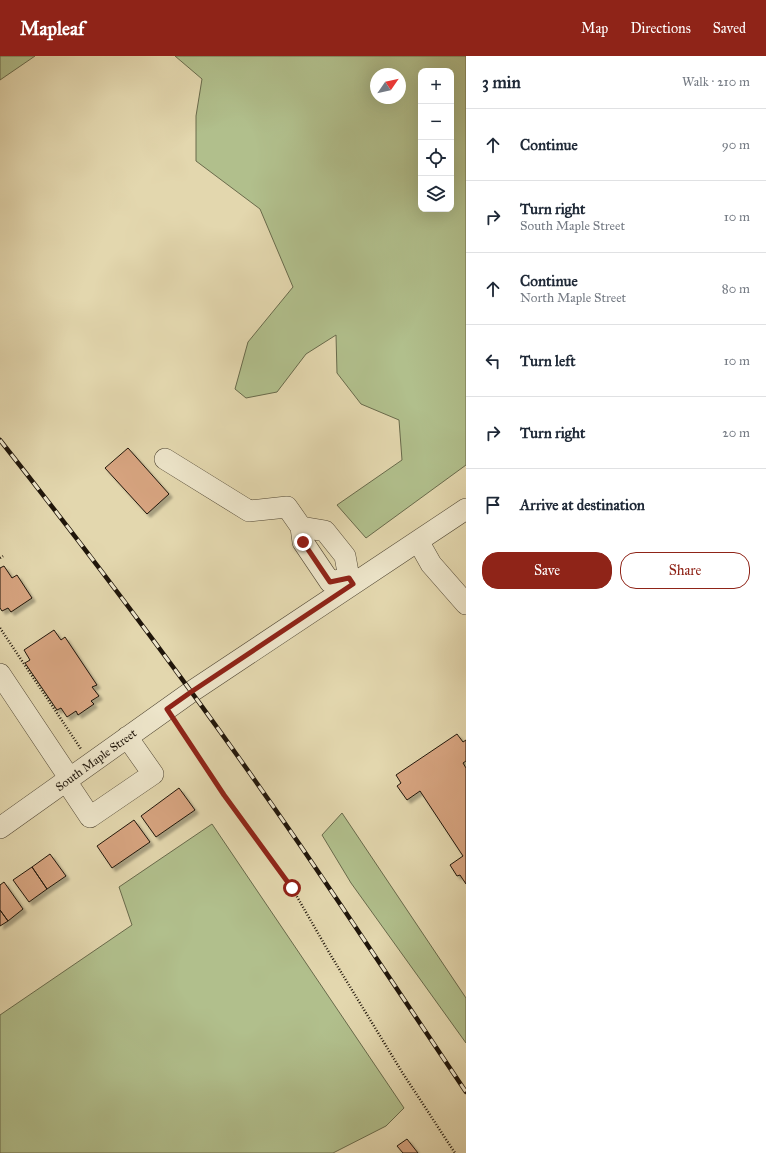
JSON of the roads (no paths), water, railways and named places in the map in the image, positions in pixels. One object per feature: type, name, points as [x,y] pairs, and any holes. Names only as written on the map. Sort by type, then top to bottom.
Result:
[{"type":"street","points":[[165,459],[249,511],[287,507],[301,527],[325,531],[346,556],[351,581]]},
{"type":"street","name":"South Maple Street","points":[[0,828],[127,737],[351,581],[418,541],[466,509]]},
{"type":"street","points":[[418,541],[431,564],[466,604]]},
{"type":"street","points":[[0,674],[68,780],[90,818],[153,774],[127,737]]},
{"type":"railway","points":[[0,440],[116,590],[228,742],[300,845],[466,1092]]}]
